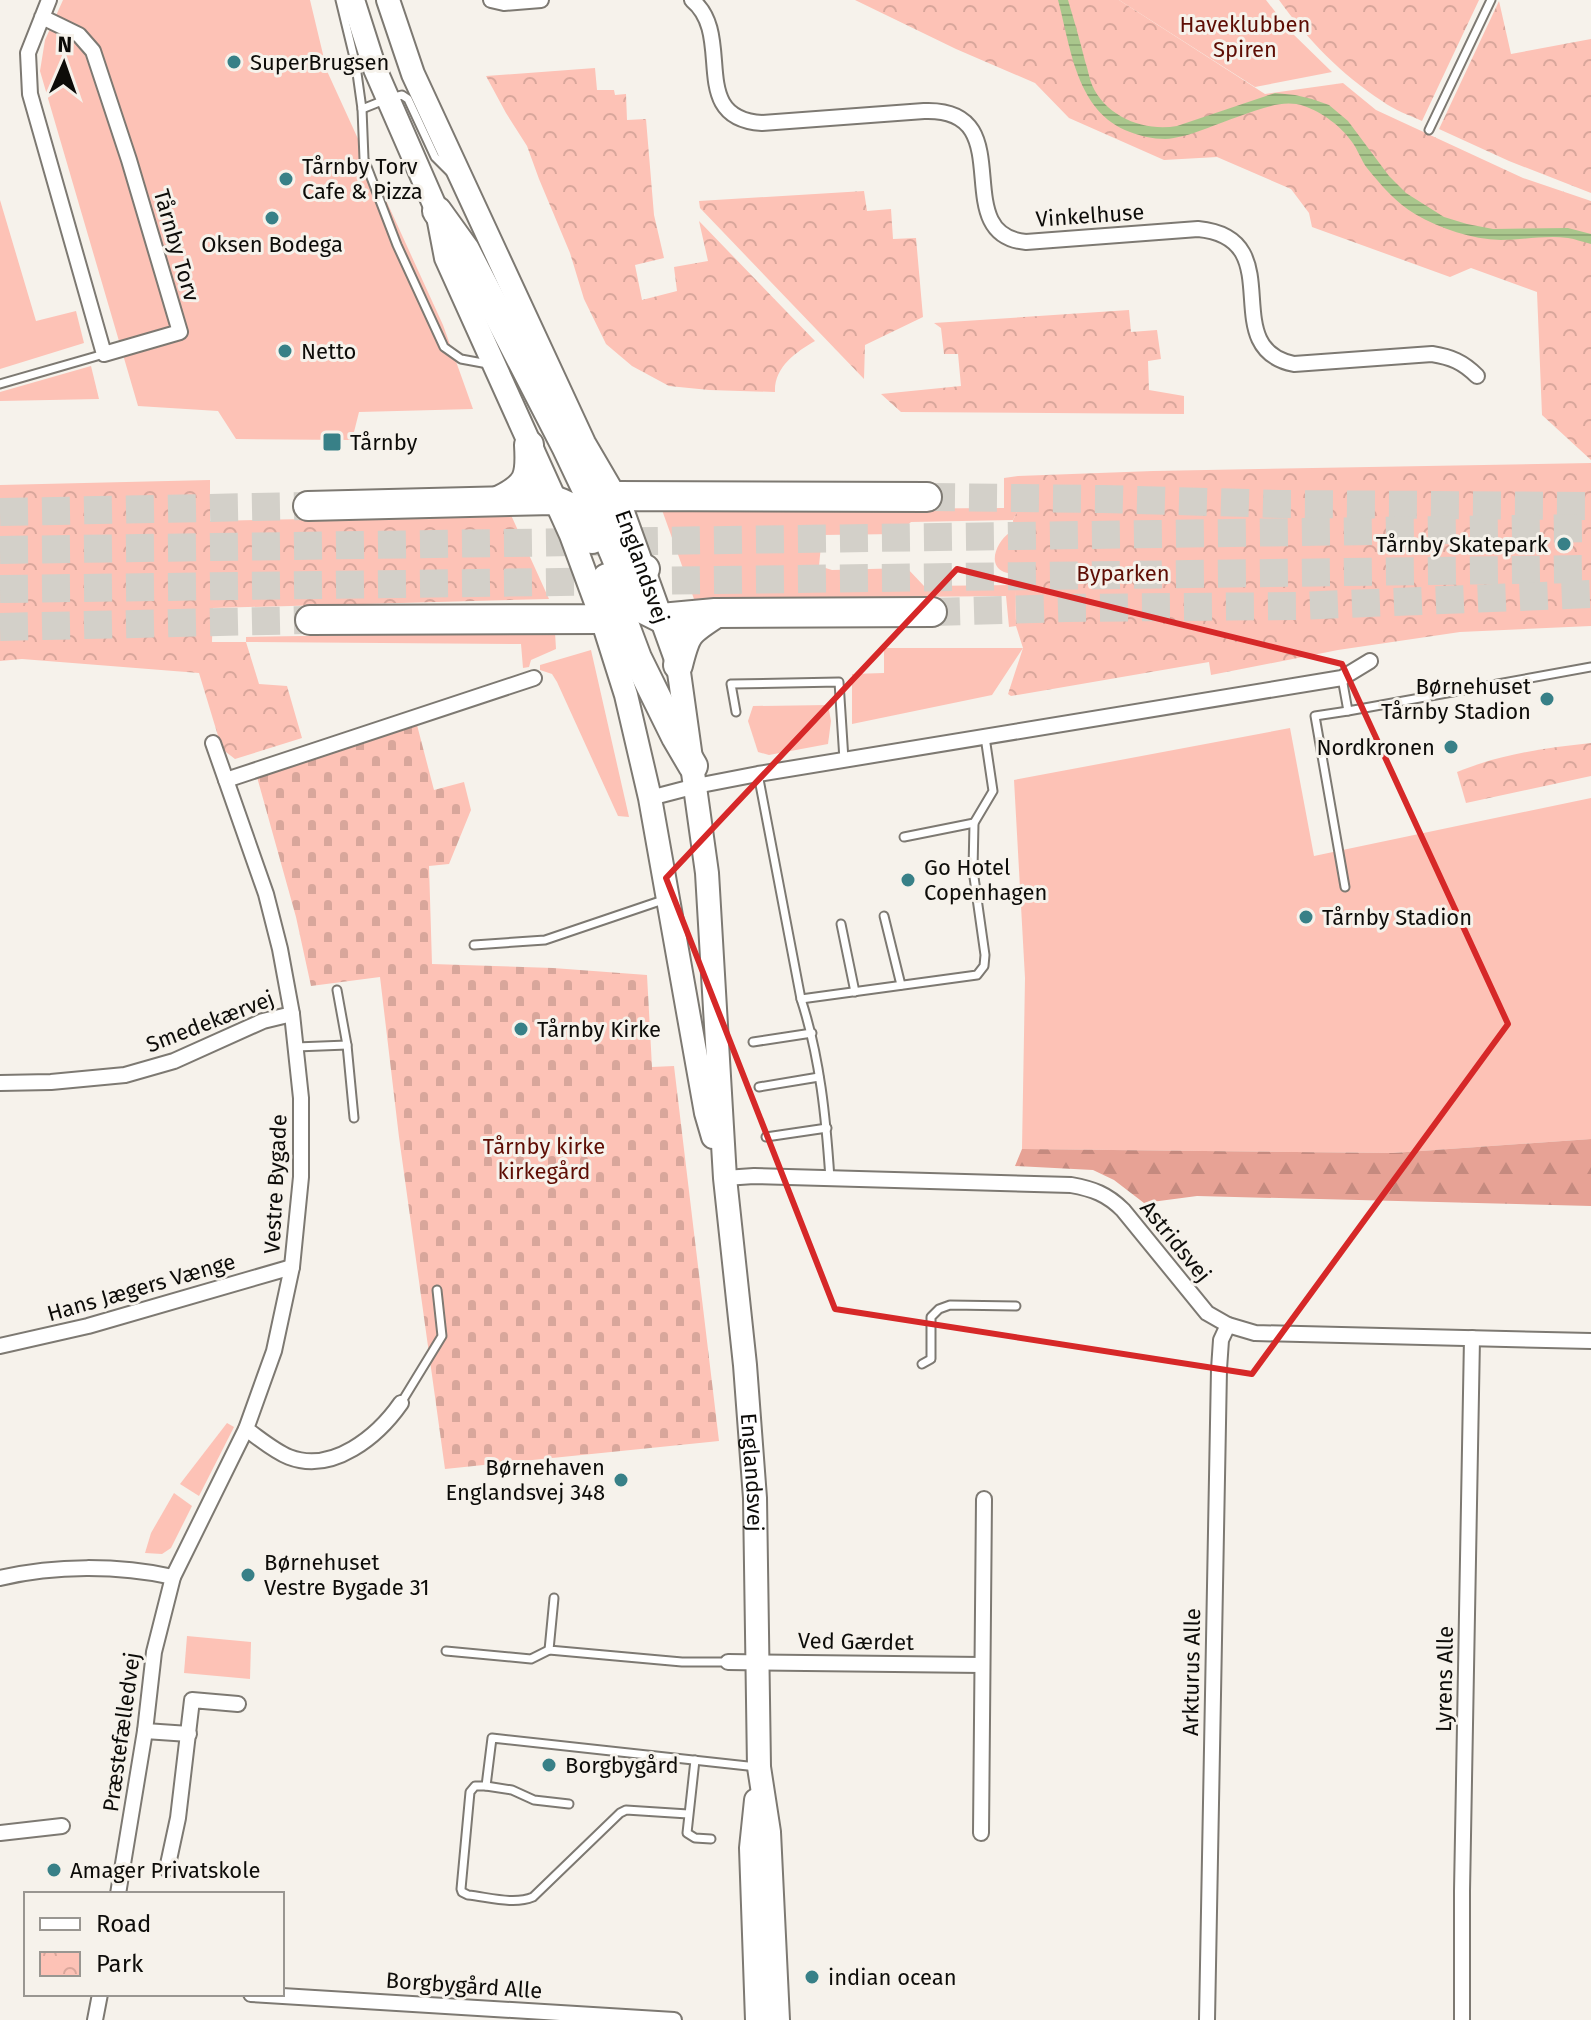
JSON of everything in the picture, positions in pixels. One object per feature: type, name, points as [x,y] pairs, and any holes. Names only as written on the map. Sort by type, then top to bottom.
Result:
[{"type":"highway","points":[[437,211],[465,250],[566,446],[591,514],[617,608],[637,658],[695,776]]},
{"type":"highway","points":[[498,501],[513,494],[531,471],[529,445]]},
{"type":"highway","points":[[308,506],[553,500],[591,514],[927,497]]},
{"type":"highway","points":[[617,608],[645,569]]},
{"type":"highway","points":[[310,620],[617,608],[641,608],[661,618],[715,613],[932,612]]},
{"type":"highway","points":[[678,665],[684,641],[693,628],[715,613]]},
{"type":"main road","points":[[353,0],[375,69],[437,211],[446,258],[553,500]]},
{"type":"main road","name":"Englandsvej","points":[[388,0],[413,74],[584,443],[591,514],[617,608],[626,695],[650,798],[706,1113],[725,1178]]},
{"type":"main road","name":"Englandsvej","points":[[591,514],[645,569],[678,665],[707,873],[725,1178],[745,1365],[755,1498],[759,1767],[751,1848],[757,2020]]},
{"type":"main road","name":"Englandsvej","points":[[759,1767],[769,1832],[778,2020]]},
{"type":"street","points":[[49,0],[28,53],[30,94],[104,354]]},
{"type":"street","points":[[491,0],[504,3],[541,0]]},
{"type":"street","name":"Vinkelhuse","points":[[692,0],[704,12],[709,23],[719,98],[726,109],[737,117],[762,123],[937,110],[950,113],[971,128],[977,139],[989,220],[1004,237],[1034,242],[1198,229],[1221,234],[1240,248],[1246,258],[1250,269],[1255,327],[1258,338],[1272,356],[1294,364],[1432,354],[1451,357],[1477,376]]},
{"type":"street","name":"Tårnby Torv","points":[[42,17],[79,35],[93,51],[180,332],[104,354]]},
{"type":"street","points":[[650,798],[695,776],[758,774],[1342,678],[1370,661]]},
{"type":"street","points":[[226,780],[534,678]]},
{"type":"street","name":"Vestre Bygade","points":[[173,1577],[246,1429],[274,1351],[292,1267],[301,1168],[301,1098],[292,1014],[280,949],[266,894],[213,743]]},
{"type":"street","name":"Smedekærvej","points":[[0,1083],[125,1075],[174,1061],[263,1021],[292,1014]]},
{"type":"street","name":"Astridsvej","points":[[725,1178],[754,1176],[1071,1185],[1095,1190],[1110,1198],[1207,1313],[1228,1325],[1255,1333],[1591,1341]]},
{"type":"street","name":"Hans Jægers Vænge","points":[[0,1346],[88,1326],[292,1267]]},
{"type":"street","name":"Arkturus Alle","points":[[1207,2020],[1219,1369],[1221,1340],[1228,1325]]},
{"type":"street","name":"Lyrens Alle","points":[[1462,2020],[1472,1338]]},
{"type":"street","points":[[246,1429],[288,1457],[307,1461],[326,1460],[346,1453],[366,1440],[389,1421],[401,1403]]},
{"type":"street","points":[[981,1833],[984,1499]]},
{"type":"street","points":[[0,1578],[31,1571],[115,1569],[141,1570],[173,1577]]},
{"type":"street","name":"Præstefælledvej","points":[[118,1892],[145,1731],[154,1652],[173,1577]]},
{"type":"street","name":"Ved Gærdet","points":[[728,1662],[982,1665]]},
{"type":"street","points":[[167,1869],[178,1818],[192,1700],[238,1704]]},
{"type":"street","points":[[145,1731],[189,1734]]},
{"type":"street","points":[[0,1833],[62,1826]]},
{"type":"street","points":[[95,2020],[100,1996]]},
{"type":"street","name":"Borgbygård Alle","points":[[284,1996],[674,2020]]},
{"type":"lane","points":[[340,0],[356,66],[364,159],[397,245],[444,347],[461,359],[494,365]]},
{"type":"lane","points":[[1429,130],[1491,0]]},
{"type":"lane","points":[[362,109],[402,95],[408,99],[435,157],[466,189]]},
{"type":"lane","points":[[0,384],[104,354]]},
{"type":"lane","points":[[1345,887],[1315,716],[1591,667]]},
{"type":"lane","points":[[1342,678],[1348,711]]},
{"type":"lane","points":[[736,712],[731,684],[839,682],[844,760]]},
{"type":"lane","points":[[801,999],[977,975],[984,966],[973,870],[974,823],[993,791],[985,737]]},
{"type":"lane","points":[[758,774],[801,999],[812,1033],[827,1128],[830,1179]]},
{"type":"lane","points":[[904,837],[974,823]]},
{"type":"lane","points":[[474,945],[545,940],[668,898]]},
{"type":"lane","points":[[884,916],[901,985]]},
{"type":"lane","points":[[841,924],[855,992]]},
{"type":"lane","points":[[337,990],[347,1045],[354,1118]]},
{"type":"lane","points":[[753,1042],[812,1033]]},
{"type":"lane","points":[[296,1047],[347,1045]]},
{"type":"lane","points":[[759,1087],[819,1077]]},
{"type":"lane","points":[[766,1137],[827,1128]]},
{"type":"lane","points":[[401,1403],[442,1336],[437,1290]]},
{"type":"lane","points":[[922,1364],[931,1359],[931,1317],[939,1309],[950,1305],[1016,1306]]},
{"type":"lane","points":[[549,1650],[554,1598]]},
{"type":"lane","points":[[446,1651],[531,1659],[549,1650],[682,1662],[728,1662]]},
{"type":"lane","points":[[486,1786],[492,1738],[759,1767]]},
{"type":"lane","points":[[695,1760],[687,1828],[689,1835],[711,1839]]},
{"type":"lane","points":[[569,1804],[534,1800],[512,1790],[475,1786],[470,1792],[462,1892],[518,1901],[529,1899],[620,1813],[626,1810],[688,1814]]},
{"type":"highlighted area","points":[[957,569],[1342,664],[1508,1024],[1252,1374],[835,1309],[666,878]]},
{"type":"green space","points":[[63,0],[310,0],[327,71],[443,325],[473,409],[359,412],[352,440],[236,439],[218,411],[138,406],[40,71],[45,40]]},
{"type":"green space","points":[[855,0],[1119,0],[1265,94],[1343,83],[1376,110],[1523,178],[1591,201],[1591,460],[1542,415],[1537,292],[1471,268],[1450,277],[1312,227],[1309,213],[1291,189],[1217,157],[1164,160],[1069,118],[1035,83]]},
{"type":"green space","name":"Haveklubben Spiren","points":[[1119,0],[1266,0],[1291,32],[1332,72],[1255,87]]},
{"type":"green space","points":[[1279,0],[1479,0],[1422,121],[1397,110],[1353,80],[1313,42]]},
{"type":"green space","points":[[1499,1],[1511,54],[1591,39],[1591,193],[1439,129]]},
{"type":"green space","points":[[595,68],[597,90],[614,90],[615,95],[626,94],[627,120],[646,119],[654,215],[664,258],[635,265],[642,300],[677,291],[674,267],[708,261],[699,221],[815,341],[794,355],[782,368],[775,392],[669,386],[632,366],[606,344],[584,299],[570,253],[527,146],[486,76]]},
{"type":"green space","points":[[864,191],[867,211],[891,209],[893,239],[916,238],[923,317],[865,345],[864,379],[700,208],[699,201]]},
{"type":"green space","points":[[0,200],[36,321],[76,311],[84,343],[0,369]]},
{"type":"green space","points":[[1129,310],[1131,332],[1157,330],[1161,359],[1148,361],[1149,390],[1184,396],[1184,414],[901,412],[881,394],[961,386],[958,354],[944,354],[941,328],[934,323]]},
{"type":"green space","points":[[91,366],[99,399],[0,401],[0,392]]},
{"type":"green space","name":"Byparken","points":[[1591,463],[1591,626],[1460,632],[1338,650],[1211,675],[1209,662],[1011,696],[1008,694],[1023,648],[1016,626],[1013,520],[1018,510],[1018,476]]},
{"type":"green space","points":[[1018,476],[1018,510],[1013,520],[911,522],[897,534],[822,535],[819,566],[832,570],[907,568],[924,586],[1015,585],[1016,626],[1009,627],[1006,596],[694,599],[662,510],[1004,508],[1004,478]]},
{"type":"green space","points":[[210,480],[210,521],[511,515],[549,599],[213,608],[212,642],[246,642],[259,684],[287,686],[302,738],[235,759],[222,749],[199,673],[22,659],[0,661],[0,485]]},
{"type":"green space","points":[[1028,527],[1018,574],[1004,572],[996,564],[995,558],[1001,541],[1009,533]]},
{"type":"green space","points":[[555,632],[556,649],[531,660],[529,667],[523,668],[521,644],[246,642],[246,637]]},
{"type":"green space","points":[[884,648],[1023,648],[992,695],[852,724],[852,674],[884,673]]},
{"type":"green space","points":[[591,650],[629,817],[618,816],[557,682],[552,674],[540,670],[540,665]]},
{"type":"green space","points":[[828,705],[831,721],[828,744],[769,755],[758,752],[748,721],[753,706]]},
{"type":"green space","name":"Tårnby kirke kirkegård","points":[[417,725],[434,790],[464,782],[471,810],[449,864],[429,866],[432,964],[647,975],[652,1067],[674,1066],[719,1441],[445,1469],[380,977],[311,986],[296,917],[257,777]]},
{"type":"green space","name":"Tårnby Stadion","points":[[1290,728],[1314,856],[1591,798],[1591,1139],[1393,1153],[1022,1149],[1025,978],[1014,780]]},
{"type":"green space","points":[[1591,743],[1591,776],[1466,803],[1457,772],[1523,753]]},
{"type":"green space","points":[[1591,1139],[1591,1206],[1197,1196],[1144,1203],[1114,1180],[1093,1170],[1015,1166],[1022,1149],[1393,1153]]},
{"type":"green space","points":[[227,1423],[234,1427],[199,1496],[180,1484]]},
{"type":"green space","points":[[174,1493],[192,1506],[171,1548],[162,1554],[145,1553],[151,1533]]},
{"type":"green space","points":[[187,1636],[251,1642],[250,1679],[184,1673]]},
{"type":"shaded area","points":[[1058,0],[1068,0],[1091,82],[1098,96],[1128,120],[1152,127],[1177,126],[1275,93],[1312,99],[1329,105],[1348,121],[1389,176],[1406,193],[1444,217],[1493,229],[1568,228],[1591,234],[1591,244],[1560,237],[1479,238],[1446,229],[1401,205],[1367,168],[1343,131],[1324,116],[1296,104],[1255,110],[1174,138],[1156,138],[1130,132],[1112,123],[1087,94],[1072,58]]},
{"type":"tunnel","points":[[927,497],[1591,506]]},
{"type":"tunnel","points":[[0,512],[308,506]]},
{"type":"tunnel","points":[[0,550],[1591,528]]},
{"type":"tunnel","points":[[0,589],[1591,569]]},
{"type":"tunnel","points":[[932,612],[1297,606],[1591,594]]},
{"type":"tunnel","points":[[0,627],[310,620]]},
{"type":"place","name":"SuperBrugsen","points":[[234,62]]},
{"type":"place","name":"Tårnby Torv Cafe & Pizza","points":[[286,179]]},
{"type":"place","name":"Oksen Bodega","points":[[272,218]]},
{"type":"place","name":"Netto","points":[[285,351]]},
{"type":"place","name":"Tårnby","points":[[332,442]]},
{"type":"place","name":"Tårnby Skatepark","points":[[1564,544]]},
{"type":"place","name":"Børnehuset Tårnby Stadion","points":[[1547,699]]},
{"type":"place","name":"Nordkronen","points":[[1451,747]]},
{"type":"place","name":"Go Hotel Copenhagen","points":[[908,880]]},
{"type":"place","name":"Tårnby Stadion","points":[[1306,917]]},
{"type":"place","name":"Tårnby Kirke","points":[[521,1029]]},
{"type":"place","name":"Børnehaven Englandsvej 348","points":[[621,1480]]},
{"type":"place","name":"Børnehuset Vestre Bygade 31","points":[[248,1575]]},
{"type":"place","name":"Borgbygård","points":[[549,1765]]},
{"type":"place","name":"Amager Privatskole","points":[[54,1870]]},
{"type":"place","name":"indian ocean","points":[[812,1977]]}]
